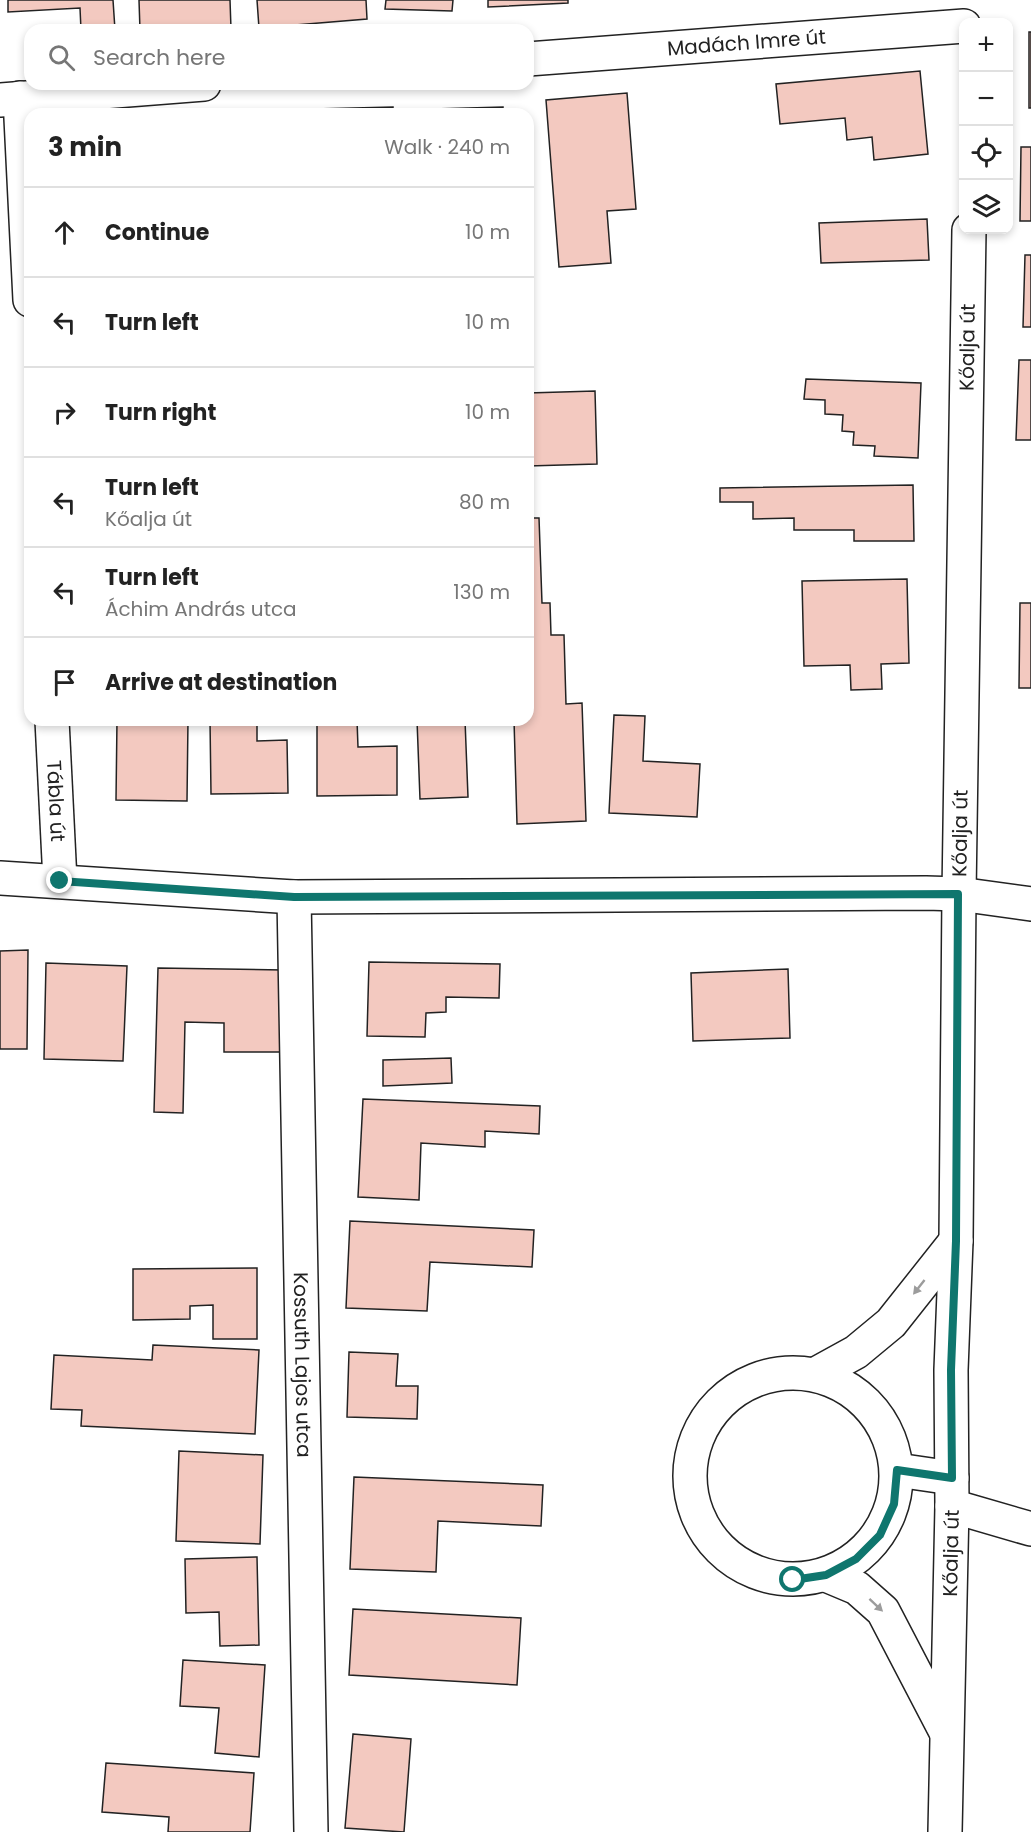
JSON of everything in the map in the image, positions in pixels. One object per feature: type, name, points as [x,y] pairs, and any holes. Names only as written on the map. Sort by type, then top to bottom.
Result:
[{"type":"street","points":[[972,0],[972,18]]},
{"type":"street","name":"Madách Imre út","points":[[534,59],[959,26]]},
{"type":"street","points":[[24,240],[10,99],[126,90]]},
{"type":"street","name":"Kőalja út","points":[[945,1832],[952,1492],[951,1370],[956,1241],[958,894],[969,234]]},
{"type":"street","name":"Tábla út","points":[[52,726],[60,881]]},
{"type":"street","points":[[0,878],[294,897],[958,894],[1031,904]]},
{"type":"street","name":"Kossuth Lajos utca","points":[[294,897],[311,1832]]},
{"type":"street","points":[[816,1374],[856,1352],[891,1323],[956,1241]]},
{"type":"street","points":[[782,1373],[816,1374],[847,1387],[873,1409],[890,1438],[897,1470],[894,1504],[880,1535],[856,1559],[826,1575],[793,1580],[758,1575],[728,1557],[705,1532],[692,1499],[690,1464],[699,1431],[720,1402],[748,1383],[782,1373]]},
{"type":"street","points":[[897,1470],[952,1492],[1031,1529]]},
{"type":"street","points":[[826,1575],[857,1588],[883,1611],[947,1733]]},
{"type":"building","points":[[8,0],[113,0],[115,24],[81,24],[80,8],[8,12]]},
{"type":"building","points":[[139,0],[230,0],[231,24],[140,24]]},
{"type":"building","points":[[257,0],[366,0],[367,19],[307,24],[259,24]]},
{"type":"building","points":[[386,0],[453,0],[452,11],[385,9]]},
{"type":"building","points":[[488,0],[568,0],[568,3],[488,7]]},
{"type":"building","points":[[1029,32],[1031,32],[1031,108],[1029,108]]},
{"type":"building","points":[[920,71],[928,154],[874,160],[872,137],[847,140],[845,118],[780,124],[776,84]]},
{"type":"building","points":[[627,93],[636,209],[607,211],[611,263],[559,267],[546,100]]},
{"type":"building","points":[[1021,147],[1031,147],[1031,221],[1020,221]]},
{"type":"building","points":[[927,219],[929,260],[821,263],[819,223]]},
{"type":"building","points":[[1025,255],[1031,255],[1031,327],[1023,327]]},
{"type":"building","points":[[1019,360],[1031,360],[1031,440],[1016,440]]},
{"type":"building","points":[[806,379],[921,383],[918,458],[874,456],[875,446],[853,445],[854,432],[842,431],[843,415],[825,414],[825,400],[804,399]]},
{"type":"building","points":[[595,391],[597,464],[534,466],[534,393]]},
{"type":"building","points":[[913,485],[914,541],[854,541],[854,530],[794,530],[794,518],[753,519],[753,502],[720,502],[720,488]]},
{"type":"building","points":[[534,518],[539,518],[542,603],[550,603],[551,635],[564,635],[566,704],[582,703],[586,821],[517,824],[514,726],[534,726]]},
{"type":"building","points":[[907,579],[909,663],[881,664],[882,689],[851,690],[850,665],[804,666],[802,581]]},
{"type":"building","points":[[1020,603],[1031,603],[1031,688],[1019,688]]},
{"type":"building","points":[[614,715],[645,716],[643,761],[700,764],[697,817],[609,813]]},
{"type":"building","points":[[117,726],[188,726],[187,801],[116,800]]},
{"type":"building","points":[[210,726],[257,726],[257,741],[287,740],[288,793],[211,794]]},
{"type":"building","points":[[317,726],[357,726],[358,747],[397,746],[397,795],[317,796]]},
{"type":"building","points":[[417,726],[465,726],[468,797],[420,799]]},
{"type":"building","points":[[28,950],[27,1049],[0,1049],[0,951]]},
{"type":"building","points":[[369,962],[500,964],[499,998],[446,997],[446,1012],[426,1013],[425,1037],[367,1036]]},
{"type":"building","points":[[46,963],[127,966],[123,1061],[44,1059]]},
{"type":"building","points":[[158,968],[283,970],[281,1052],[224,1052],[224,1023],[185,1022],[183,1113],[154,1112]]},
{"type":"building","points":[[788,969],[790,1038],[693,1041],[691,973]]},
{"type":"building","points":[[451,1058],[452,1083],[383,1086],[383,1060]]},
{"type":"building","points":[[363,1099],[540,1106],[539,1134],[485,1131],[485,1147],[421,1143],[419,1200],[358,1197]]},
{"type":"building","points":[[350,1221],[534,1230],[532,1267],[430,1262],[427,1311],[346,1308]]},
{"type":"building","points":[[257,1268],[257,1339],[213,1339],[213,1305],[190,1306],[190,1319],[133,1320],[133,1269]]},
{"type":"building","points":[[153,1345],[259,1350],[255,1434],[81,1426],[82,1410],[51,1409],[54,1355],[152,1360]]},
{"type":"building","points":[[349,1352],[398,1354],[396,1386],[418,1386],[417,1419],[347,1417]]},
{"type":"building","points":[[179,1451],[263,1455],[260,1544],[176,1541]]},
{"type":"building","points":[[354,1477],[543,1485],[541,1526],[438,1521],[436,1572],[350,1569]]},
{"type":"building","points":[[257,1557],[259,1645],[220,1646],[219,1612],[186,1613],[185,1559]]},
{"type":"building","points":[[353,1609],[521,1618],[517,1685],[349,1675]]},
{"type":"building","points":[[183,1660],[265,1665],[259,1757],[215,1753],[219,1708],[180,1706]]},
{"type":"building","points":[[353,1734],[411,1739],[404,1832],[345,1828]]},
{"type":"building","points":[[106,1763],[254,1773],[250,1832],[168,1832],[169,1817],[102,1812]]},
{"type":"route","points":[[60,881],[294,897],[958,894],[956,1241],[951,1370],[952,1478],[897,1470],[894,1504],[880,1535],[856,1559],[826,1575],[793,1580]]}]
